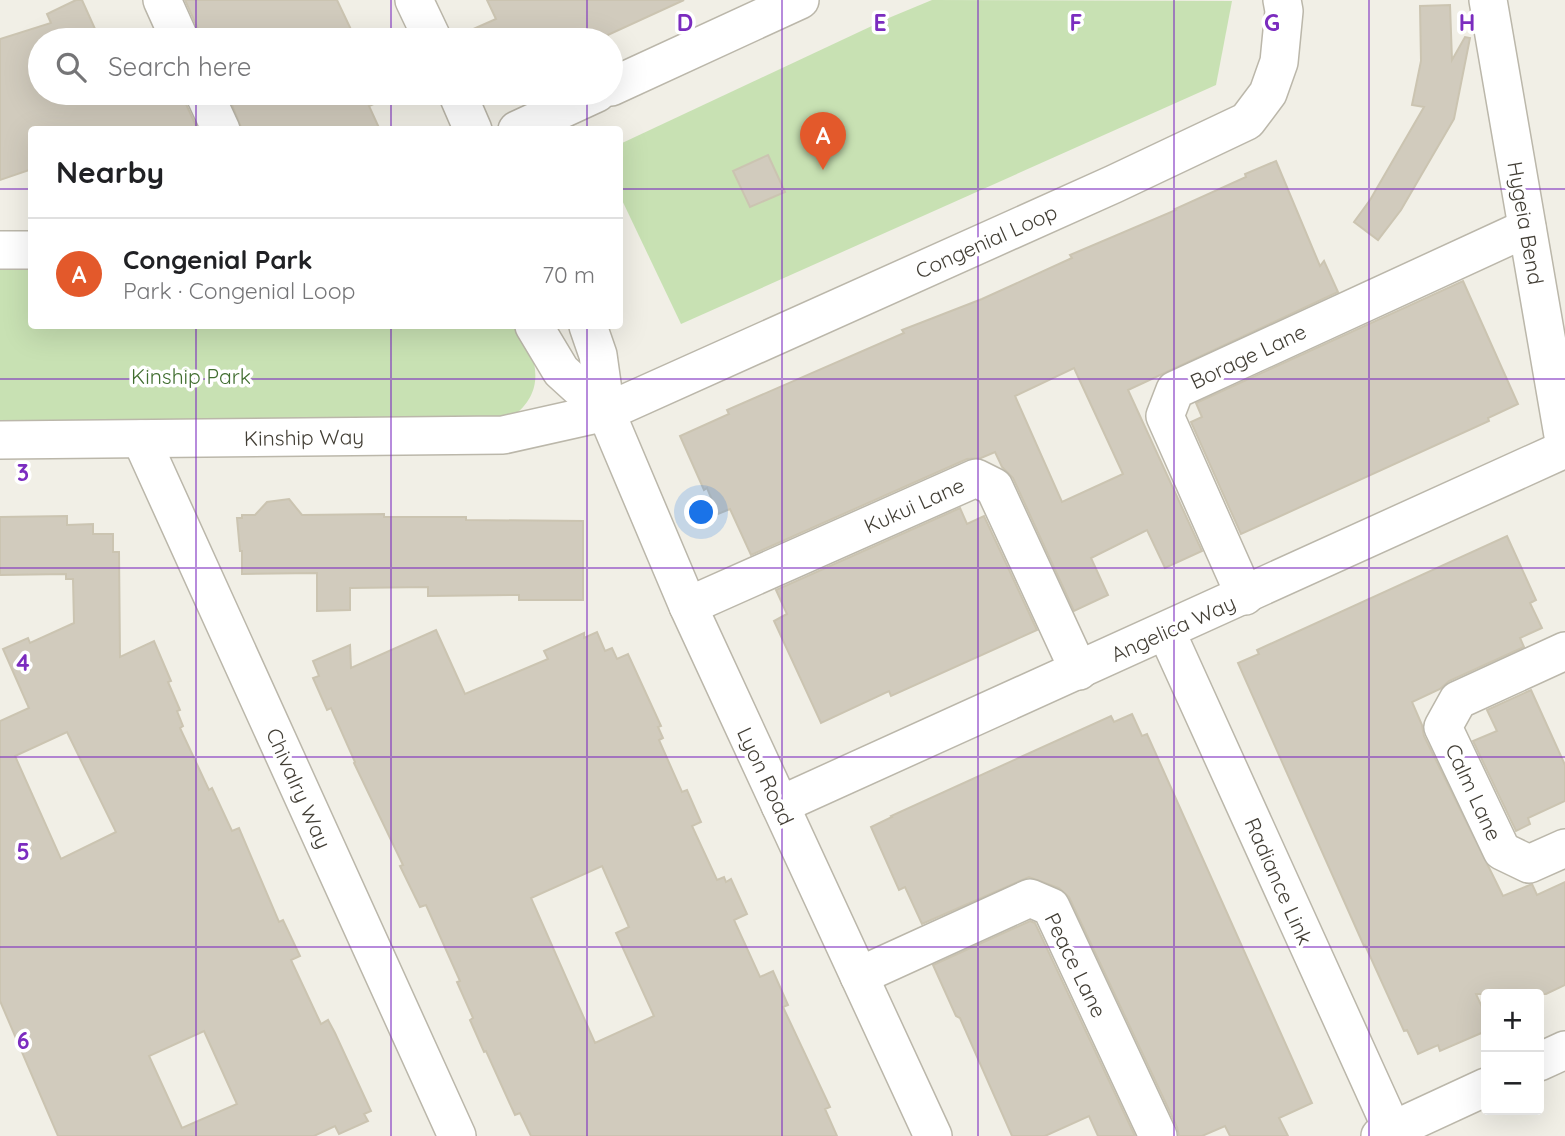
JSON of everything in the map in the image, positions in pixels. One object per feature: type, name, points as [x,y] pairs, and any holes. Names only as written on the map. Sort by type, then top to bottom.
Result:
[{"type":"street","points":[[162,0],[175,28]]},
{"type":"street","points":[[414,0],[427,28]]},
{"type":"street","points":[[623,81],[800,0]]},
{"type":"street","name":"Congenial Loop","points":[[606,412],[1114,184],[1247,121],[1268,93],[1279,62],[1284,11],[1282,0]]},
{"type":"street","name":"Hygeia Bend","points":[[1488,0],[1565,448]]},
{"type":"street","points":[[209,105],[218,126]]},
{"type":"street","points":[[462,105],[471,126]]},
{"type":"street","points":[[526,126],[571,105]]},
{"type":"street","name":"Borage Lane","points":[[1245,596],[1165,416],[1175,390],[1527,228]]},
{"type":"street","points":[[0,250],[28,250]]},
{"type":"street","name":"Lyon Road","points":[[536,329],[561,371],[606,412]]},
{"type":"street","name":"Lyon Road","points":[[589,329],[598,355],[606,412],[688,606],[933,1136]]},
{"type":"street","name":"Kinship Way","points":[[0,440],[503,435],[606,412]]},
{"type":"street","name":"Chivalry Way","points":[[141,439],[457,1136]]},
{"type":"street","name":"Angelica Way","points":[[780,805],[1245,596],[1565,448]]},
{"type":"street","name":"Kukui Lane","points":[[688,606],[976,478],[994,487],[1079,671]]},
{"type":"street","name":"Radiance Link","points":[[1167,631],[1389,1134]]},
{"type":"street","name":"Calm Lane","points":[[1565,651],[1458,700],[1443,727],[1502,850],[1529,864],[1565,848]]},
{"type":"street","name":"Peace Lane","points":[[859,976],[1030,898],[1051,907],[1158,1136]]},
{"type":"street","points":[[1544,1060],[1565,1050]]},
{"type":"street","points":[[1389,1134],[1481,1089]]},
{"type":"green space","points":[[932,0],[1232,1],[1216,85],[681,324],[623,202],[623,143]]},
{"type":"green space","name":"Kinship Park","points":[[0,270],[28,270],[28,329],[524,329],[534,364],[534,386],[530,397],[511,418],[0,427]]},
{"type":"building","points":[[76,0],[82,0],[95,28],[35,28],[51,23],[47,14]]},
{"type":"building","points":[[185,0],[337,0],[350,28],[198,28]]},
{"type":"building","points":[[487,0],[684,0],[623,28],[476,28],[496,19]]},
{"type":"building","points":[[1450,5],[1452,60],[1465,37],[1470,38],[1454,119],[1401,210],[1378,240],[1354,222],[1370,200],[1424,107],[1412,105],[1421,61],[1420,6]]},
{"type":"building","points":[[28,30],[28,105],[186,105],[196,126],[28,126],[28,170],[0,180],[0,39]]},
{"type":"building","points":[[232,105],[371,105],[369,106],[378,126],[240,126]]},
{"type":"building","points":[[768,155],[785,192],[750,207],[733,171]]},
{"type":"building","points":[[1276,161],[1320,266],[1324,261],[1338,292],[1128,390],[1202,551],[1165,568],[1147,530],[1091,558],[1108,595],[1074,611],[1013,478],[1002,467],[995,452],[981,458],[967,459],[751,555],[730,509],[718,514],[680,436],[729,414],[727,410],[904,333],[902,330],[982,299],[1072,258],[1070,255],[1176,210],[1246,177],[1245,174]],"holes":[[[1074,368],[1123,474],[1062,502],[1015,396]]]},
{"type":"building","points":[[1463,281],[1518,404],[1488,418],[1489,421],[1241,534],[1191,422],[1202,417],[1196,403]]},
{"type":"building","points":[[289,499],[302,515],[384,514],[384,517],[466,517],[466,520],[583,521],[583,600],[519,600],[519,595],[428,596],[428,587],[350,588],[350,610],[317,611],[317,573],[242,574],[237,518],[242,518],[242,515],[255,515],[267,502]]},
{"type":"building","points":[[960,508],[967,524],[984,516],[1037,630],[891,696],[889,691],[821,723],[774,621],[787,614],[776,590]]},
{"type":"building","points":[[67,516],[67,525],[93,524],[93,534],[113,534],[113,552],[119,552],[120,657],[154,641],[180,710],[177,711],[183,726],[180,728],[232,831],[239,828],[279,922],[283,920],[300,956],[291,960],[321,1024],[328,1020],[335,1033],[371,1111],[364,1114],[368,1121],[339,1134],[335,1126],[314,1136],[58,1136],[0,1001],[0,721],[29,708],[3,649],[28,638],[30,643],[74,623],[73,579],[66,579],[66,574],[0,575],[0,517]],"holes":[[[67,732],[116,832],[61,859],[15,756]],[[204,1031],[237,1104],[182,1128],[149,1056]]]},
{"type":"building","points":[[1507,536],[1536,600],[1530,603],[1542,628],[1520,638],[1524,647],[1449,681],[1440,689],[1412,702],[1424,736],[1503,896],[1532,884],[1537,895],[1565,882],[1565,985],[1546,994],[1544,989],[1481,989],[1481,994],[1476,994],[1481,1005],[1481,1033],[1440,1051],[1438,1045],[1418,1054],[1407,1030],[1404,1031],[1364,946],[1238,663],[1259,654],[1257,650]]},
{"type":"building","points":[[436,630],[465,694],[548,659],[544,651],[584,633],[584,638],[597,632],[605,651],[612,648],[617,659],[628,654],[661,726],[658,727],[663,738],[659,740],[682,792],[687,790],[701,822],[692,826],[717,880],[724,877],[726,882],[731,879],[747,914],[734,920],[760,977],[773,971],[788,1005],[783,1007],[830,1107],[825,1109],[837,1136],[531,1136],[520,1113],[515,1115],[486,1051],[484,1052],[457,982],[460,981],[426,905],[420,907],[331,708],[327,710],[313,678],[319,676],[313,661],[350,645],[351,668]],"holes":[[[602,866],[629,927],[616,933],[654,1016],[595,1043],[531,898]]]},
{"type":"building","points":[[1531,690],[1565,765],[1565,801],[1528,818],[1530,824],[1516,831],[1473,741],[1497,731],[1487,710]]},
{"type":"building","points":[[1132,714],[1142,736],[1147,734],[1312,1103],[1279,1118],[1288,1136],[1230,1136],[1225,1126],[1202,1136],[1179,1136],[1069,897],[1059,888],[1029,877],[922,924],[905,887],[899,890],[871,827],[1111,716],[1114,722]]},
{"type":"building","points":[[1030,921],[1035,923],[1135,1136],[1098,1136],[1089,1116],[1045,1136],[1012,1136],[960,1018],[956,1016],[933,965]]},
{"type":"place","name":"Congenial Park","points":[[823,170]]}]
